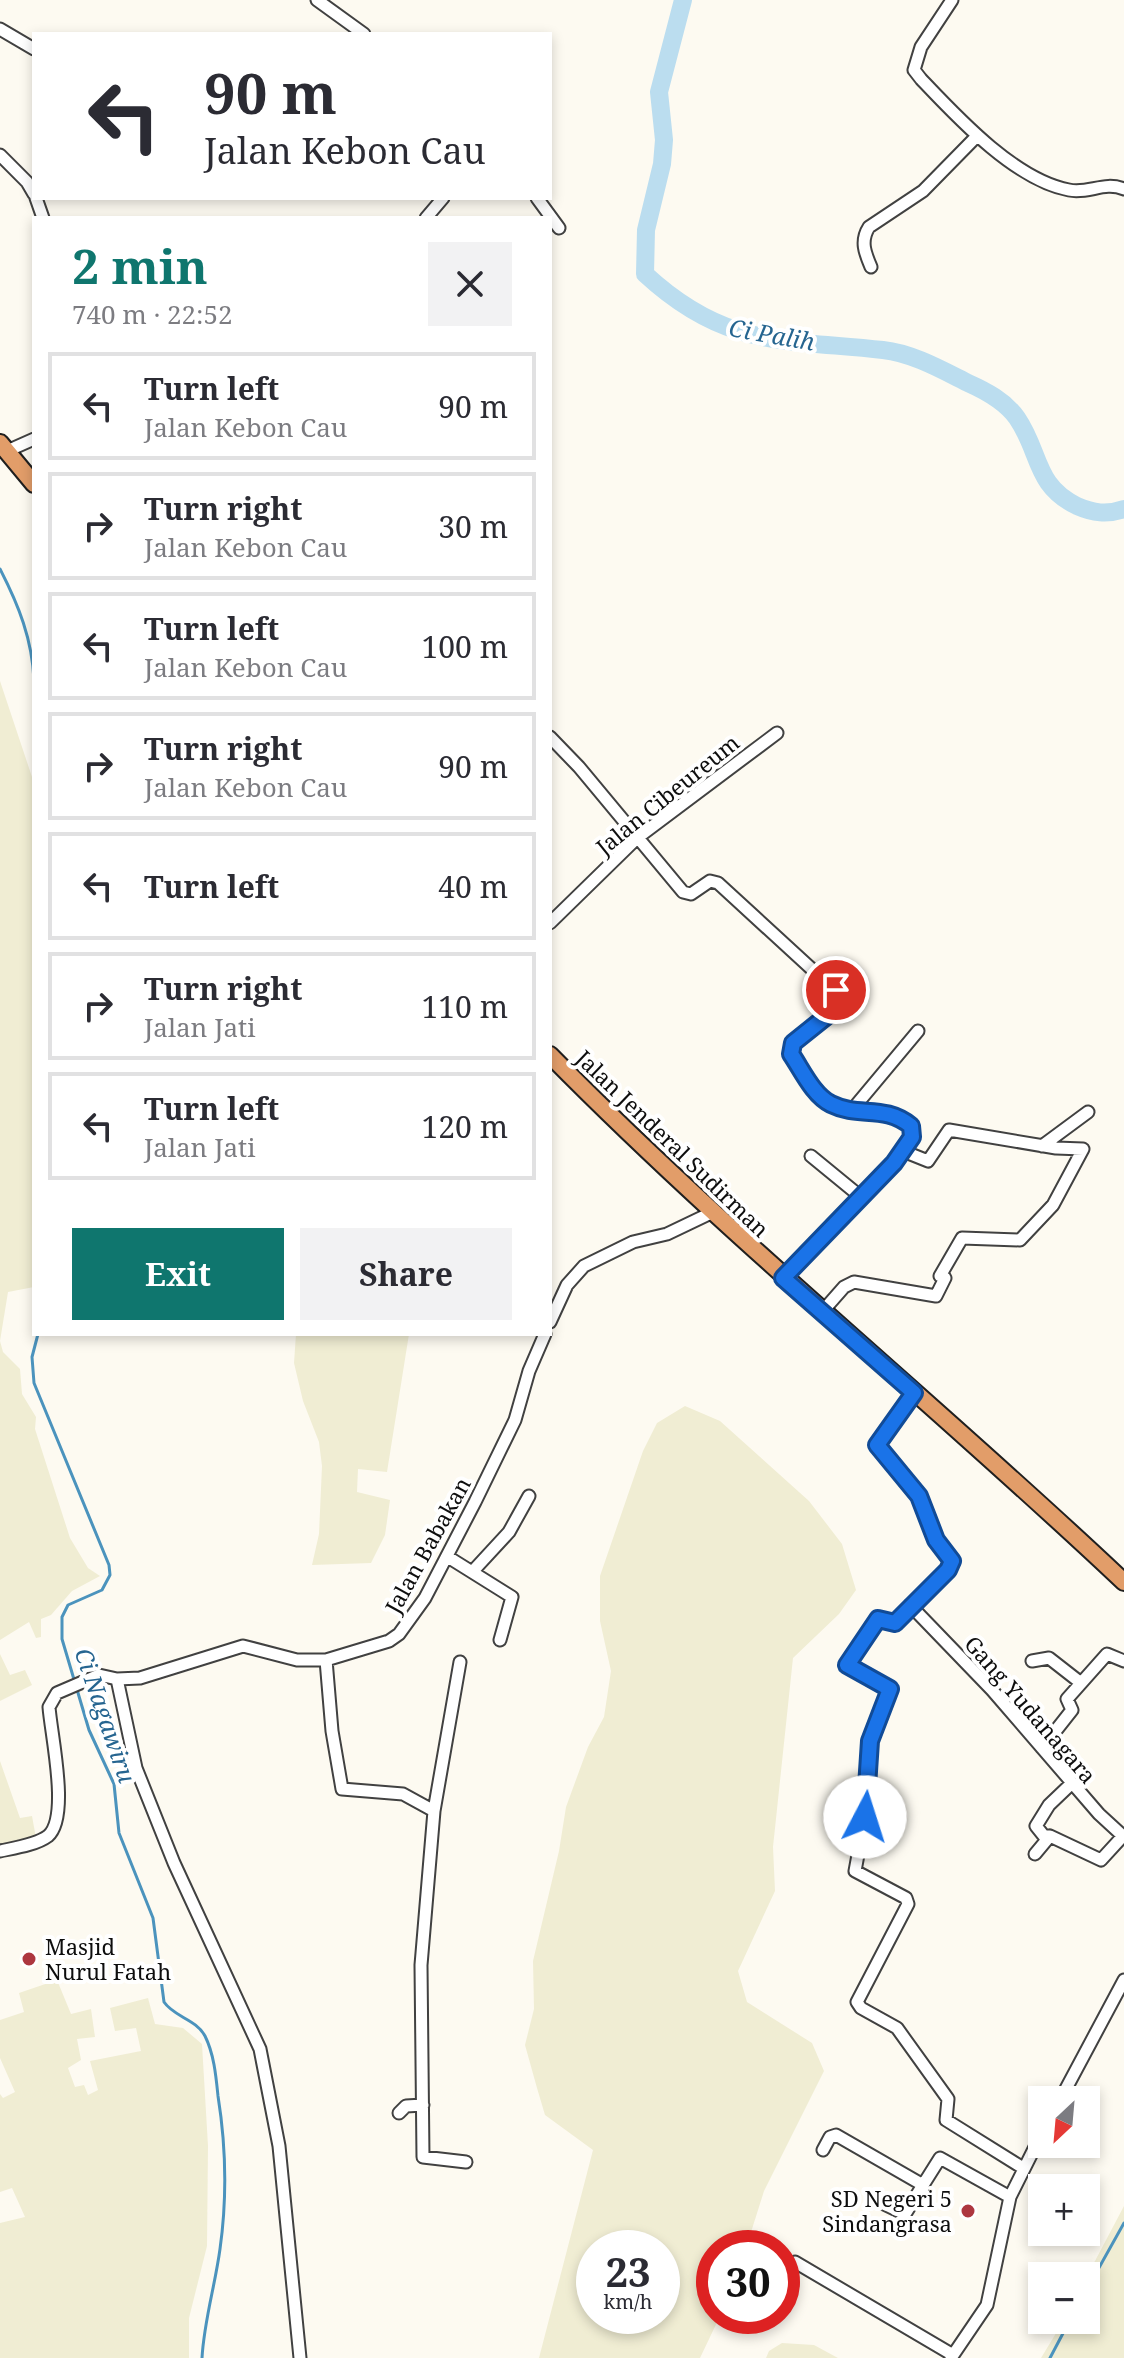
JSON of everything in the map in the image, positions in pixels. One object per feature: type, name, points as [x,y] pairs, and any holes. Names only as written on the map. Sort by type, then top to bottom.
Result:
[{"type":"highway","points":[[4,447],[32,482]]},
{"type":"highway","name":"Jalan Jenderal Sudirman","points":[[552,1057],[783,1278],[914,1393],[936,1408],[1124,1582]]},
{"type":"street","points":[[317,0],[361,32]]},
{"type":"street","points":[[952,0],[921,47],[914,70],[976,137],[1035,175],[1068,190],[1102,185],[1124,189]]},
{"type":"street","points":[[0,29],[32,48]]},
{"type":"street","points":[[871,267],[864,249],[864,235],[869,227],[923,191],[976,137]]},
{"type":"street","points":[[0,155],[32,191]]},
{"type":"street","points":[[428,216],[441,200]]},
{"type":"street","points":[[552,218],[559,228]]},
{"type":"street","points":[[4,447],[32,440]]},
{"type":"street","name":"Jalan Cibeureum","points":[[552,921],[637,838],[777,733]]},
{"type":"street","points":[[552,739],[683,892],[691,894],[710,881],[718,883],[840,995],[838,1007],[801,1036],[791,1050],[817,1093],[832,1105],[852,1110],[882,1111],[905,1121],[913,1132],[903,1151],[783,1278]]},
{"type":"street","points":[[852,1110],[918,1031]]},
{"type":"street","points":[[1042,1146],[1088,1112]]},
{"type":"street","points":[[822,1312],[844,1287],[854,1282],[936,1296],[945,1278],[940,1276],[943,1269],[962,1238],[1020,1240],[1053,1205],[1083,1149],[1042,1146],[1024,1140],[975,1133],[962,1135],[949,1130],[928,1161],[903,1151]]},
{"type":"street","points":[[811,1156],[861,1197]]},
{"type":"street","points":[[552,1318],[567,1285],[584,1266],[633,1242],[667,1234],[713,1212]]},
{"type":"street","name":"Jalan Babakan","points":[[0,1851],[42,1840],[55,1826],[58,1813],[49,1707],[54,1697],[67,1688],[104,1674],[117,1679],[167,1672],[243,1646],[297,1660],[326,1660],[389,1641],[399,1634],[417,1611],[448,1557],[515,1420],[529,1371],[544,1336]]},
{"type":"street","points":[[914,1393],[877,1445],[919,1496],[936,1540],[952,1563],[895,1623],[878,1619],[847,1665],[890,1689],[870,1741],[865,1817],[855,1871],[908,1901],[864,1986],[858,2005],[897,2028],[948,2099],[946,2120],[1023,2168]]},
{"type":"street","points":[[473,1571],[509,1532],[529,1496]]},
{"type":"street","points":[[448,1557],[512,1597],[500,1640]]},
{"type":"street","name":"Gang Yudanagara","points":[[910,1605],[992,1690],[1071,1784],[1123,1836]]},
{"type":"street","points":[[1042,1748],[1072,1710],[1067,1699],[1107,1654],[1124,1661]]},
{"type":"street","points":[[1032,1661],[1049,1658],[1081,1683]]},
{"type":"street","points":[[326,1660],[342,1789],[403,1794],[434,1811]]},
{"type":"street","points":[[460,1662],[434,1811],[421,1965],[423,2157],[466,2162]]},
{"type":"street","points":[[117,1679],[136,1768],[174,1863],[260,2049],[279,2146],[300,2358]]},
{"type":"street","points":[[1071,1784],[1049,1805],[1036,1826],[1044,1836],[1101,1860],[1123,1836]]},
{"type":"street","points":[[1035,1854],[1050,1836]]},
{"type":"street","points":[[1067,2086],[1124,1980]]},
{"type":"street","points":[[399,2113],[406,2106],[423,2105]]},
{"type":"street","points":[[823,2150],[832,2135],[836,2135],[923,2185]]},
{"type":"street","points":[[882,2203],[905,2214],[940,2158],[1010,2197]]},
{"type":"street","points":[[800,2265],[952,2357],[987,2305],[1010,2197],[1028,2158]]},
{"type":"shaded area","points":[[0,681],[32,777],[32,1287],[8,1292],[0,1341]]},
{"type":"shaded area","points":[[296,1336],[409,1336],[387,1472],[358,1469],[357,1492],[390,1500],[385,1535],[371,1563],[312,1565],[319,1534],[322,1466],[319,1442],[303,1401],[294,1363]]},
{"type":"shaded area","points":[[0,1341],[3,1352],[20,1369],[22,1394],[36,1417],[35,1429],[70,1538],[88,1568],[100,1576],[72,1591],[51,1615],[41,1619],[41,1637],[36,1638],[29,1622],[0,1640]]},
{"type":"shaded area","points":[[685,1406],[720,1421],[809,1501],[842,1544],[856,1590],[839,1614],[793,1658],[773,1847],[775,1891],[738,1971],[747,2002],[812,2043],[824,2071],[764,2191],[752,2230],[696,2230],[696,2334],[711,2334],[700,2358],[539,2358],[593,2150],[545,2115],[525,2045],[534,2009],[533,1961],[566,1807],[588,1747],[604,1717],[611,1671],[600,1621],[600,1576],[643,1451],[657,1423]]},
{"type":"shaded area","points":[[0,1654],[10,1675],[25,1670],[32,1685],[0,1701]]},
{"type":"shaded area","points":[[0,1761],[20,1818],[32,1816],[36,1838],[0,1847]]},
{"type":"shaded area","points":[[57,1980],[71,2014],[91,2009],[95,2037],[77,2039],[81,2060],[68,2068],[75,2087],[84,2085],[88,2095],[98,2090],[90,2061],[141,2051],[136,2028],[115,2031],[110,2008],[148,1998],[155,2024],[183,2028],[202,2044],[208,2146],[207,2246],[189,2318],[189,2358],[0,2358],[0,2223],[25,2217],[12,2188],[0,2192],[0,2094],[3,2098],[15,2092],[0,2058],[0,2020],[24,2012],[19,1993]]},
{"type":"shaded area","points":[[1124,2206],[1124,2358],[1041,2358],[1056,2334],[1100,2334],[1100,2262],[1094,2262]]},
{"type":"shaded area","points":[[782,2343],[814,2345],[838,2358],[766,2358],[769,2351]]},
{"type":"waterway","name":"Ci Palih","points":[[683,0],[659,92],[664,140],[662,164],[646,230],[645,274],[674,298],[729,328],[785,341],[894,352],[948,373],[988,393],[1012,412],[1025,431],[1045,478],[1063,498],[1094,512],[1124,509]]},
{"type":"waterway","name":"Ci Nagawiru","points":[[0,569],[23,623],[32,661]]},
{"type":"waterway","name":"Ci Nagawiru","points":[[37,1336],[32,1357],[34,1383],[109,1565],[110,1575],[102,1590],[68,1605],[62,1617],[62,1639],[89,1730],[114,1784],[119,1833],[153,1918],[164,2002],[201,2030],[211,2050],[215,2073],[221,2115],[225,2192],[220,2249],[202,2358]]},
{"type":"waterway","points":[[1100,2266],[1124,2223]]},
{"type":"waterway","points":[[1050,2358],[1063,2334]]},
{"type":"place","name":"Masjid Nurul Fatah","points":[[29,1959]]},
{"type":"place","name":"SD Negeri 5 Sindangrasa","points":[[968,2211]]},
{"type":"route","points":[[836,990],[841,999],[838,1007],[793,1043],[791,1054],[817,1093],[827,1102],[846,1109],[888,1112],[905,1121],[913,1132],[894,1163],[783,1278],[914,1393],[877,1445],[900,1469],[919,1496],[936,1540],[952,1561],[951,1567],[895,1623],[880,1618],[874,1623],[847,1665],[890,1689],[870,1741],[865,1817]]}]
